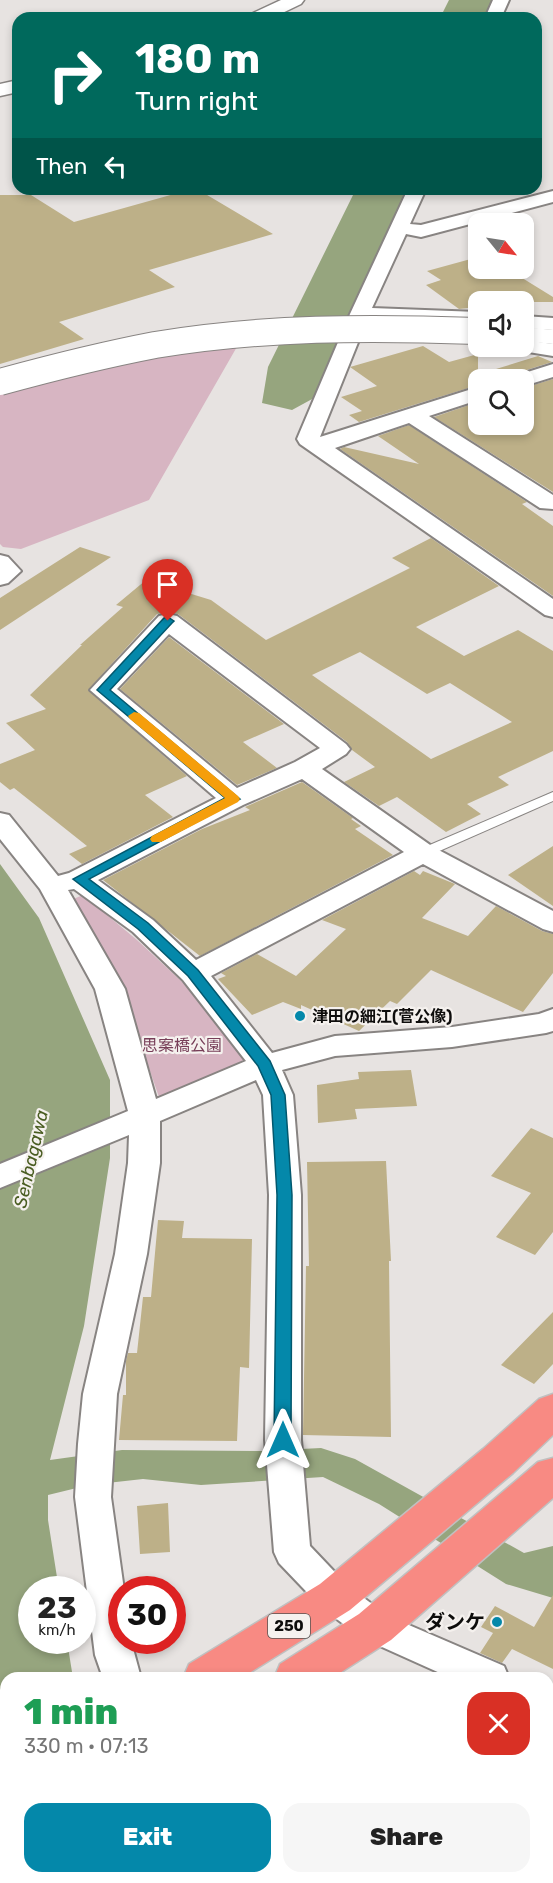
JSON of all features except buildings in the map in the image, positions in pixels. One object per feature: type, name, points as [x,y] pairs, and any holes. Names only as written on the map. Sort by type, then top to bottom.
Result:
[{"type":"highway","name":"250","points":[[215,1672],[335,1597],[498,1461],[553,1410]]},
{"type":"highway","points":[[305,1672],[375,1627],[544,1483]]},
{"type":"street","points":[[270,12],[295,0]]},
{"type":"street","points":[[414,195],[360,314],[308,440],[553,610]]},
{"type":"street","points":[[400,228],[421,231],[553,196]]},
{"type":"street","points":[[360,314],[468,318]]},
{"type":"street","points":[[534,323],[553,324]]},
{"type":"street","points":[[0,382],[112,354],[205,339],[300,330],[394,327],[468,331]]},
{"type":"street","points":[[534,335],[553,337]]},
{"type":"street","points":[[348,346],[380,341],[468,343]]},
{"type":"street","points":[[534,347],[553,350]]},
{"type":"street","points":[[318,446],[468,396]]},
{"type":"street","points":[[412,415],[551,504]]},
{"type":"street","points":[[0,562],[9,571],[0,578]]},
{"type":"street","points":[[52,886],[79,879],[234,799],[304,768],[337,749],[168,621],[103,690],[234,799]]},
{"type":"street","points":[[304,768],[423,853],[553,923]]},
{"type":"street","points":[[0,821],[52,886],[110,989],[145,1116],[144,1163],[132,1242],[100,1394],[93,1497],[114,1656],[120,1672]]},
{"type":"street","points":[[193,973],[423,853]]},
{"type":"street","points":[[79,879],[143,926],[193,973],[265,1065],[278,1095],[285,1195],[283,1440],[292,1552],[335,1597],[375,1627],[476,1672]]},
{"type":"street","points":[[0,1176],[265,1065],[335,1046],[452,1037],[546,1023],[553,1019]]},
{"type":"lane","points":[[423,853],[553,796]]},
{"type":"green space","points":[[238,345],[149,500],[21,549],[3,547],[0,544],[0,395],[118,366]]},
{"type":"green space","name":"思案橋公園","points":[[83,895],[137,940],[192,991],[244,1060],[160,1100],[123,993],[103,949],[71,900]]},
{"type":"water","points":[[449,0],[493,0],[488,12],[443,12]]},
{"type":"water","points":[[353,195],[405,195],[314,398],[292,410],[262,403],[268,367]]},
{"type":"water","name":"Senbagawa","points":[[0,864],[39,918],[110,1080],[110,1158],[84,1326],[50,1460],[122,1450],[262,1451],[321,1448],[355,1459],[524,1553],[553,1546],[553,1598],[506,1584],[379,1504],[323,1477],[201,1485],[143,1479],[89,1485],[48,1495],[48,1520],[57,1576],[18,1576],[18,1654],[69,1654],[72,1672],[0,1672]]},
{"type":"slow traffic","points":[[134,716],[234,799],[157,839]]},
{"type":"place","name":"津田の細江(菅公像)","points":[[300,1016]]},
{"type":"place","name":"ダンケ","points":[[497,1622]]},
{"type":"route","points":[[168,621],[103,690],[234,799],[79,879],[143,926],[193,973],[265,1065],[278,1095],[285,1195],[283,1440]]}]
